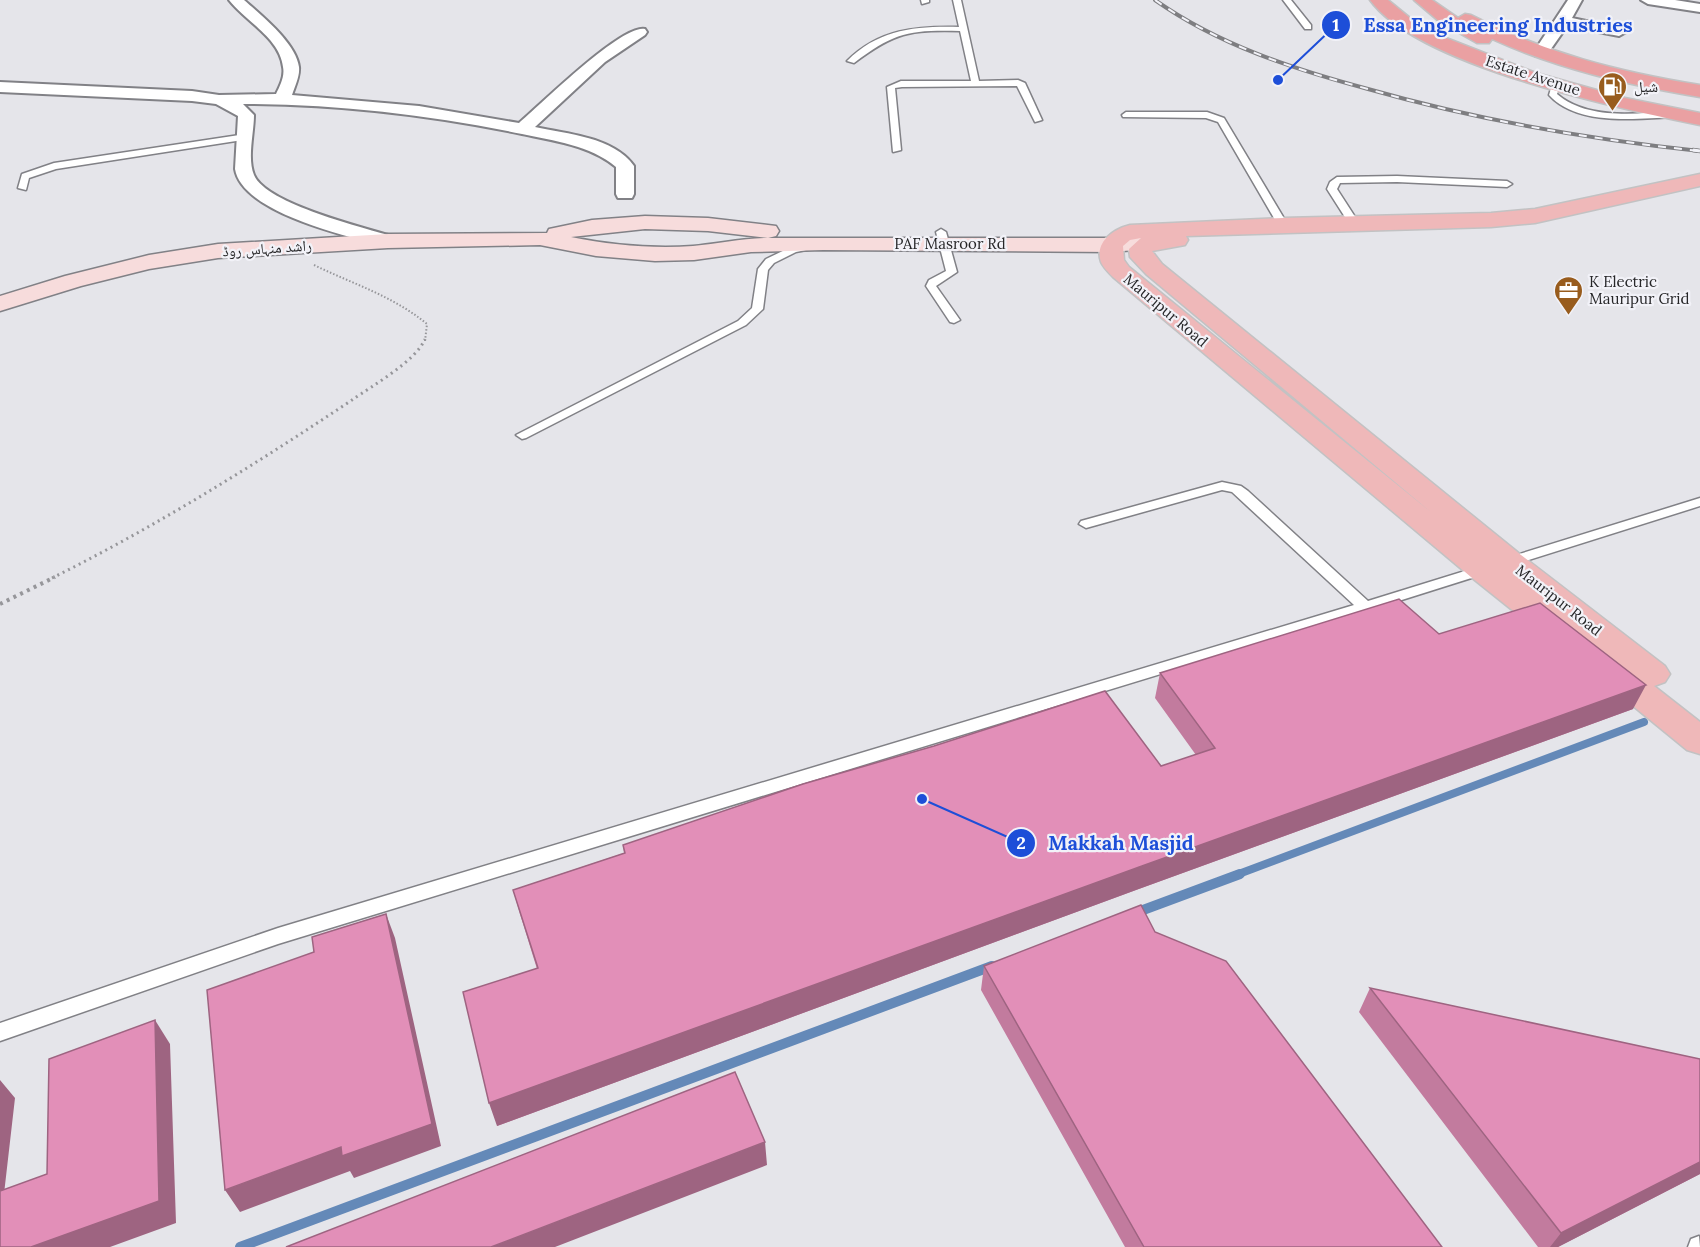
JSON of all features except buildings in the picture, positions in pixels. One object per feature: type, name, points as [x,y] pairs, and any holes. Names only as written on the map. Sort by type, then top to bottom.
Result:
[{"type":"highway","name":"Estate Avenue","points":[[1378,0],[1408,23],[1439,40],[1520,73],[1673,114],[1700,119]]},
{"type":"highway","points":[[1406,0],[1431,20],[1459,36],[1524,64],[1613,90],[1700,110]]},
{"type":"highway","points":[[1422,0],[1470,33],[1527,57],[1621,85],[1700,103]]},
{"type":"highway","name":"Estate Avenue","points":[[1436,0],[1484,30],[1541,52],[1634,78],[1700,91]]},
{"type":"main road","points":[[1130,240],[1283,225],[1491,220],[1535,216],[1700,180]]},
{"type":"main road","points":[[1130,240],[1508,233],[1554,228],[1700,195]]},
{"type":"main road","name":"راشد منہاس روڈ","points":[[0,303],[73,281],[149,262],[218,251],[388,241],[540,238],[597,249],[655,254],[694,253],[752,237]]},
{"type":"main road","name":"PAF Masroor Rd","points":[[752,237],[1130,240]]},
{"type":"main road","name":"PAF Masroor Rd","points":[[752,237],[823,243],[942,238]]},
{"type":"main road","name":"Mauripur Road","points":[[1658,692],[1482,570],[1121,272],[1112,261],[1130,240],[1140,249],[1142,257],[1154,269],[1510,562],[1658,692],[1694,726]]},
{"type":"street","points":[[236,0],[267,27],[291,63],[283,98]]},
{"type":"street","points":[[1541,52],[1575,0]]},
{"type":"street","points":[[1650,0],[1700,8]]},
{"type":"street","points":[[1563,21],[1619,32]]},
{"type":"street","points":[[523,129],[600,59],[640,32]]},
{"type":"street","points":[[0,87],[218,99],[283,98],[380,105],[489,122],[573,140],[616,157],[625,166],[626,194]]},
{"type":"street","points":[[218,99],[235,106],[246,115],[245,173],[250,186],[260,195],[282,206],[388,241]]},
{"type":"lane","points":[[957,0],[975,82]]},
{"type":"lane","points":[[1287,0],[1308,27]]},
{"type":"lane","points":[[850,61],[887,37],[901,32],[917,29],[963,29]]},
{"type":"lane","points":[[896,150],[891,87],[909,83],[1013,82],[1022,85],[1038,120]]},
{"type":"lane","points":[[1126,115],[1207,115],[1221,120],[1283,225]]},
{"type":"lane","points":[[22,188],[25,176],[54,165],[246,137]]},
{"type":"lane","points":[[1354,223],[1332,189],[1333,184],[1338,180],[1397,179],[1507,184]]},
{"type":"lane","points":[[942,238],[952,272],[933,282],[931,286],[954,320]]},
{"type":"lane","points":[[522,435],[742,323],[757,309],[763,269],[770,261],[793,250],[823,243]]},
{"type":"lane","points":[[1086,524],[1222,486],[1229,487],[1243,494],[1365,607]]},
{"type":"lane","points":[[0,1032],[278,936],[1365,607],[1700,502]]},
{"type":"path","points":[[0,604],[94,557],[290,441],[399,368],[425,342],[428,324],[413,310],[381,292],[315,266],[303,256],[301,246]]},
{"type":"waterway","points":[[1236,875],[1644,722]]},
{"type":"waterway","points":[[1135,913],[1240,874]]},
{"type":"waterway","points":[[240,1247],[992,966]]},
{"type":"railway","points":[[1155,0],[1179,16],[1231,43],[1285,64],[1340,81],[1491,119],[1616,141],[1700,151],[1693,150]]},
{"type":"place","name":"Essa Engineering Industries","points":[[1278,80]]},
{"type":"place","name":"شیل","points":[[1613,112]]},
{"type":"place","name":"K Electric Mauripur Grid","points":[[1568,316]]},
{"type":"place","name":"Makkah Masjid","points":[[922,799]]}]
